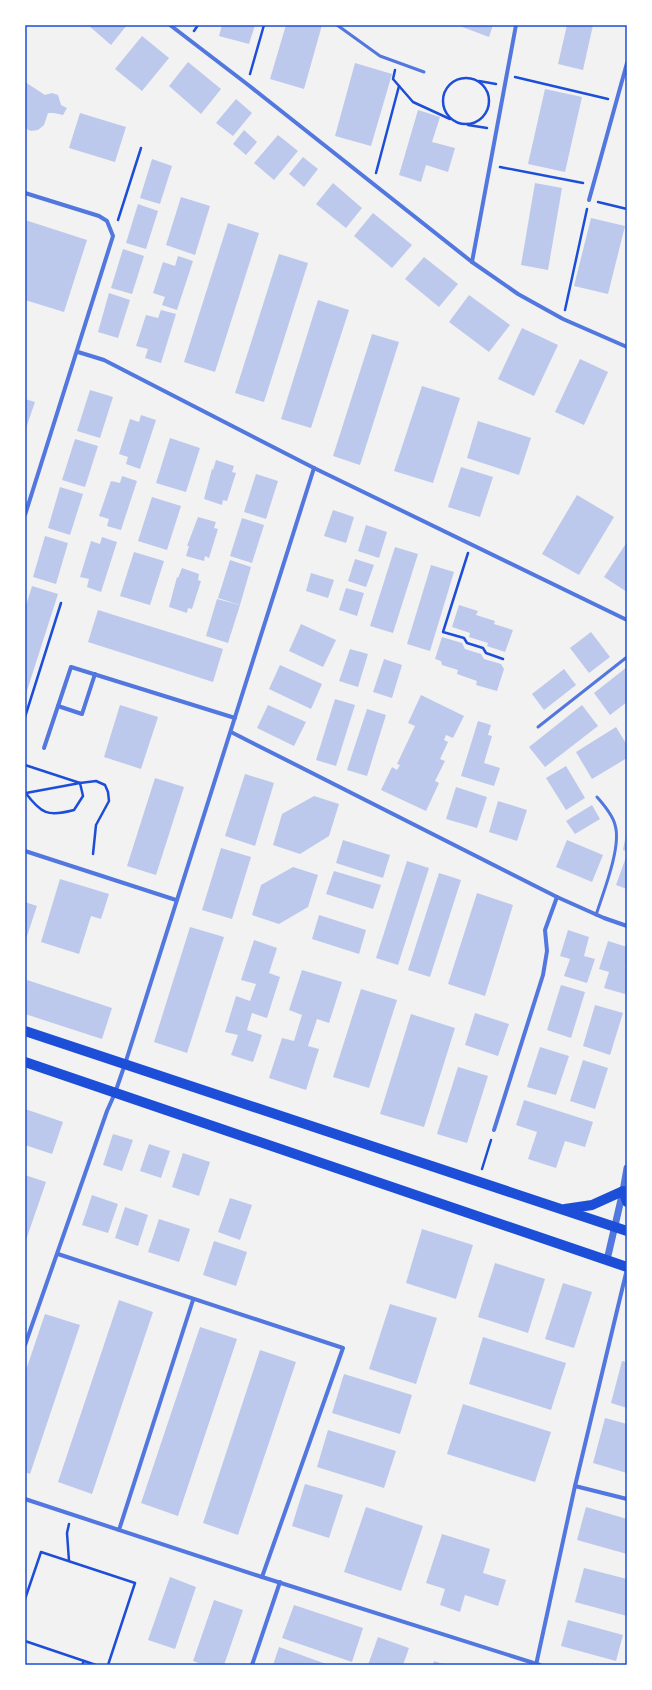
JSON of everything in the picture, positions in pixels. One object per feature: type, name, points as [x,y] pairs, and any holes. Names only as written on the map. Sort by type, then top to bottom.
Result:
[{"type":"main road","points":[[25,1031],[627,1231]]},
{"type":"main road","points":[[25,1062],[627,1268]]},
{"type":"main road","points":[[563,1210],[592,1205],[623,1192],[627,1202]]},
{"type":"street","points":[[170,25],[472,262],[518,294],[563,319],[627,347]]},
{"type":"street","points":[[472,262],[516,25]]},
{"type":"street","points":[[590,200],[592,185],[627,63]]},
{"type":"street","points":[[25,193],[99,216],[107,221],[113,236],[78,352],[25,516]]},
{"type":"street","points":[[78,352],[104,360],[314,468],[627,620]]},
{"type":"street","points":[[25,1345],[58,1254],[106,1111],[115,1093],[125,1064],[176,900],[236,718],[314,468]]},
{"type":"street","points":[[44,748],[71,666],[236,718]]},
{"type":"street","points":[[58,706],[82,714],[95,674]]},
{"type":"street","points":[[231,732],[557,897],[596,915],[627,926]]},
{"type":"street","points":[[25,851],[176,900]]},
{"type":"street","points":[[494,1130],[543,975],[547,951],[545,930],[557,897]]},
{"type":"street","points":[[607,1260],[627,1168]]},
{"type":"street","points":[[58,1254],[193,1300],[343,1348],[262,1577]]},
{"type":"street","points":[[25,1499],[537,1665],[576,1486],[627,1268]]},
{"type":"street","points":[[119,1530],[193,1300]]},
{"type":"street","points":[[576,1486],[627,1499]]},
{"type":"street","points":[[252,1665],[280,1582]]},
{"type":"lane","points":[[337,25],[380,56],[424,72]]},
{"type":"lane","points":[[538,727],[627,657]]},
{"type":"lane","points":[[596,915],[615,855],[616,839],[616,825],[597,797]]},
{"type":"path","points":[[254,62],[264,25]]},
{"type":"path","points":[[397,62],[393,79],[413,102],[456,122],[496,130]]},
{"type":"path","points":[[507,75],[616,101]]},
{"type":"path","points":[[456,122],[445,111],[443,104],[443,96],[446,88],[451,83],[463,78],[505,86]]},
{"type":"path","points":[[463,124],[478,121],[487,110],[489,97],[486,90],[477,80]]},
{"type":"path","points":[[373,185],[399,86]]},
{"type":"path","points":[[113,236],[141,148]]},
{"type":"path","points":[[489,165],[592,185]]},
{"type":"path","points":[[563,319],[590,200],[627,209]]},
{"type":"path","points":[[471,543],[443,632],[464,638],[467,643],[483,648],[486,653],[503,659]]},
{"type":"path","points":[[25,717],[62,604]]},
{"type":"path","points":[[25,765],[80,783]]},
{"type":"path","points":[[80,783],[83,796],[74,810],[56,814],[47,812],[34,805],[25,792],[80,783],[96,781],[105,785],[108,792],[108,801],[96,825],[93,854]]},
{"type":"path","points":[[478,1181],[494,1130]]},
{"type":"path","points":[[68,1561],[67,1533],[72,1514]]},
{"type":"path","points":[[25,1599],[41,1552],[135,1583],[108,1665]]},
{"type":"path","points":[[25,1641],[96,1665]]},
{"type":"path","points":[[82,1665],[84,1661]]},
{"type":"building","points":[[88,25],[127,25],[111,45]]},
{"type":"building","points":[[222,25],[255,25],[249,44],[219,36]]},
{"type":"building","points":[[286,25],[322,25],[304,89],[270,79]]},
{"type":"building","points":[[457,25],[493,25],[489,37]]},
{"type":"building","points":[[567,25],[593,25],[583,70],[558,64]]},
{"type":"building","points":[[142,36],[169,58],[142,91],[115,69]]},
{"type":"building","points":[[188,62],[221,89],[201,114],[169,86]]},
{"type":"building","points":[[355,63],[392,74],[371,146],[335,136]]},
{"type":"building","points":[[25,82],[45,95],[52,93],[58,95],[61,105],[67,108],[63,115],[48,113],[44,125],[38,130],[31,131],[25,128]]},
{"type":"building","points":[[545,89],[582,97],[565,172],[528,164]]},
{"type":"building","points":[[236,99],[252,113],[233,136],[216,123]]},
{"type":"building","points":[[418,110],[440,117],[432,142],[455,148],[448,172],[426,165],[421,182],[399,175]]},
{"type":"building","points":[[80,113],[126,127],[115,162],[69,148]]},
{"type":"building","points":[[244,130],[257,142],[246,155],[233,144]]},
{"type":"building","points":[[278,135],[298,151],[274,180],[254,163]]},
{"type":"building","points":[[303,157],[318,169],[304,187],[289,174]]},
{"type":"building","points":[[152,159],[172,166],[160,204],[140,198]]},
{"type":"building","points":[[333,183],[362,208],[346,228],[316,204]]},
{"type":"building","points":[[535,183],[562,188],[548,270],[521,265]]},
{"type":"building","points":[[181,197],[210,206],[195,255],[166,245]]},
{"type":"building","points":[[138,204],[158,211],[146,249],[126,243]]},
{"type":"building","points":[[373,213],[412,245],[392,268],[354,236]]},
{"type":"building","points":[[591,218],[625,226],[608,294],[574,286]]},
{"type":"building","points":[[25,220],[87,240],[64,312],[25,300]]},
{"type":"building","points":[[228,223],[259,233],[215,372],[184,362]]},
{"type":"building","points":[[123,249],[144,256],[132,294],[111,288]]},
{"type":"building","points":[[279,254],[308,263],[264,402],[235,393]]},
{"type":"building","points":[[178,256],[193,261],[177,310],[162,305],[165,297],[153,293],[163,262],[175,266]]},
{"type":"building","points":[[424,257],[458,284],[439,307],[405,279]]},
{"type":"building","points":[[109,293],[130,300],[118,338],[98,332]]},
{"type":"building","points":[[469,295],[510,325],[489,352],[449,322]]},
{"type":"building","points":[[318,300],[349,310],[311,428],[281,419]]},
{"type":"building","points":[[161,310],[176,314],[161,363],[145,358],[148,349],[136,346],[146,315],[158,318]]},
{"type":"building","points":[[522,328],[558,345],[534,396],[498,379]]},
{"type":"building","points":[[372,334],[399,342],[360,465],[333,456]]},
{"type":"building","points":[[580,359],[608,372],[584,425],[555,412]]},
{"type":"building","points":[[422,386],[460,398],[433,483],[394,471]]},
{"type":"building","points":[[90,390],[113,397],[100,438],[77,431]]},
{"type":"building","points":[[25,399],[35,402],[25,431]]},
{"type":"building","points":[[141,415],[156,420],[140,469],[126,464],[128,457],[119,454],[130,419],[139,422]]},
{"type":"building","points":[[478,421],[531,438],[519,475],[467,458]]},
{"type":"building","points":[[170,438],[200,448],[186,492],[156,483]]},
{"type":"building","points":[[75,439],[98,446],[85,487],[62,480]]},
{"type":"building","points":[[216,460],[234,466],[232,472],[236,473],[227,501],[223,500],[222,505],[204,499]]},
{"type":"building","points":[[461,467],[493,477],[480,517],[448,507]]},
{"type":"building","points":[[256,474],[278,481],[266,519],[244,512]]},
{"type":"building","points":[[122,476],[137,481],[121,530],[107,526],[109,519],[99,516],[111,481],[120,483]]},
{"type":"building","points":[[60,487],[83,494],[70,535],[48,528]]},
{"type":"building","points":[[577,495],[614,517],[579,575],[542,554]]},
{"type":"building","points":[[152,497],[181,506],[167,550],[138,541]]},
{"type":"building","points":[[333,510],[354,517],[346,543],[324,536]]},
{"type":"building","points":[[198,517],[216,522],[214,528],[218,529],[209,558],[205,556],[204,561],[186,556],[189,546],[187,546]]},
{"type":"building","points":[[242,518],[264,525],[252,563],[230,556]]},
{"type":"building","points":[[366,525],[387,532],[379,558],[358,551]]},
{"type":"building","points":[[45,536],[68,543],[56,584],[33,577]]},
{"type":"building","points":[[102,537],[117,542],[101,592],[87,587],[89,579],[80,577],[91,541],[100,544]]},
{"type":"building","points":[[627,542],[627,592],[604,577]]},
{"type":"building","points":[[395,547],[418,554],[393,633],[370,626]]},
{"type":"building","points":[[134,552],[164,561],[150,605],[120,596]]},
{"type":"building","points":[[355,559],[374,565],[366,587],[348,581]]},
{"type":"building","points":[[230,560],[251,567],[240,605],[218,598]]},
{"type":"building","points":[[431,565],[454,572],[430,651],[407,644]]},
{"type":"building","points":[[182,568],[199,574],[198,580],[201,581],[192,609],[188,608],[187,613],[169,607],[177,577],[178,578]]},
{"type":"building","points":[[311,573],[334,580],[328,598],[306,591]]},
{"type":"building","points":[[32,586],[58,594],[25,697],[25,609]]},
{"type":"building","points":[[346,588],[364,593],[357,616],[339,610]]},
{"type":"building","points":[[217,599],[240,605],[228,643],[206,636]]},
{"type":"building","points":[[459,605],[478,611],[476,615],[495,621],[494,624],[513,630],[505,652],[487,646],[488,643],[469,637],[470,633],[452,627]]},
{"type":"building","points":[[98,610],[223,649],[213,682],[88,642]]},
{"type":"building","points":[[301,624],[336,640],[323,667],[289,651]]},
{"type":"building","points":[[591,632],[610,657],[589,673],[570,648]]},
{"type":"building","points":[[442,637],[462,643],[465,649],[481,654],[484,659],[501,664],[504,669],[497,691],[476,685],[477,681],[457,674],[458,670],[442,665],[441,661],[435,659]]},
{"type":"building","points":[[350,649],[368,654],[358,687],[339,681]]},
{"type":"building","points":[[384,659],[402,665],[392,698],[373,692]]},
{"type":"building","points":[[280,665],[322,684],[311,709],[269,689]]},
{"type":"building","points":[[627,667],[627,702],[610,715],[594,693]]},
{"type":"building","points":[[564,669],[576,685],[544,710],[532,694]]},
{"type":"building","points":[[421,695],[464,716],[453,738],[446,735],[444,740],[448,742],[440,759],[445,761],[435,781],[439,783],[426,811],[381,790],[392,767],[397,770],[400,765],[397,764],[415,726],[408,723]]},
{"type":"building","points":[[335,699],[355,705],[336,766],[316,760]]},
{"type":"building","points":[[120,705],[158,717],[141,769],[104,757]]},
{"type":"building","points":[[268,705],[306,722],[294,746],[257,728]]},
{"type":"building","points":[[582,705],[598,726],[545,767],[529,747]]},
{"type":"building","points":[[367,709],[386,715],[367,776],[347,770]]},
{"type":"building","points":[[478,721],[491,725],[488,735],[492,736],[484,763],[500,768],[494,786],[461,776]]},
{"type":"building","points":[[616,727],[627,745],[627,758],[592,779],[576,752]]},
{"type":"building","points":[[566,766],[585,798],[566,810],[546,778]]},
{"type":"building","points":[[245,774],[274,783],[255,846],[225,836]]},
{"type":"building","points":[[155,778],[184,787],[156,875],[127,866]]},
{"type":"building","points":[[456,787],[487,797],[477,828],[446,819]]},
{"type":"building","points":[[314,796],[339,804],[329,836],[300,854],[273,845],[282,814]]},
{"type":"building","points":[[498,801],[527,810],[517,841],[489,832]]},
{"type":"building","points":[[592,805],[600,819],[575,834],[566,821]]},
{"type":"building","points":[[627,835],[627,851],[623,850]]},
{"type":"building","points":[[343,840],[390,855],[383,878],[336,863]]},
{"type":"building","points":[[567,840],[603,855],[592,882],[556,867]]},
{"type":"building","points":[[221,848],[251,857],[232,919],[202,910]]},
{"type":"building","points":[[626,857],[627,858],[627,889],[616,885]]},
{"type":"building","points":[[407,861],[429,868],[398,965],[376,958]]},
{"type":"building","points":[[293,867],[318,875],[308,907],[279,924],[252,915],[261,885]]},
{"type":"building","points":[[334,871],[381,885],[373,909],[326,894]]},
{"type":"building","points":[[439,873],[461,880],[430,977],[408,970]]},
{"type":"building","points":[[60,879],[109,894],[101,919],[91,916],[79,954],[41,942]]},
{"type":"building","points":[[477,893],[513,905],[485,996],[448,984]]},
{"type":"building","points":[[25,902],[37,906],[25,942]]},
{"type":"building","points":[[319,915],[366,930],[359,954],[312,939]]},
{"type":"building","points":[[190,927],[224,937],[187,1053],[154,1042]]},
{"type":"building","points":[[568,930],[589,937],[584,956],[595,959],[587,983],[564,976],[570,959],[560,956]]},
{"type":"building","points":[[254,940],[277,948],[269,973],[280,977],[267,1018],[252,1013],[247,1030],[262,1035],[253,1062],[231,1055],[238,1035],[225,1032],[236,996],[250,1001],[256,984],[241,980]]},
{"type":"building","points":[[608,941],[627,947],[627,960],[625,967],[627,968],[627,989],[625,994],[604,988],[609,972],[599,969]]},
{"type":"building","points":[[302,970],[342,982],[329,1023],[317,1019],[308,1046],[319,1049],[306,1090],[269,1078],[282,1038],[294,1041],[302,1015],[289,1010]]},
{"type":"building","points":[[27,980],[112,1008],[102,1039],[25,1014],[25,987]]},
{"type":"building","points":[[561,985],[585,992],[571,1038],[547,1030]]},
{"type":"building","points":[[361,989],[397,1000],[369,1088],[333,1077]]},
{"type":"building","points":[[595,1005],[623,1013],[610,1055],[583,1046]]},
{"type":"building","points":[[475,1013],[509,1024],[498,1056],[465,1045]]},
{"type":"building","points":[[411,1014],[455,1028],[424,1127],[380,1114]]},
{"type":"building","points":[[540,1047],[569,1056],[556,1095],[527,1087]]},
{"type":"building","points":[[583,1060],[608,1068],[595,1109],[570,1101]]},
{"type":"building","points":[[458,1067],[488,1076],[467,1143],[437,1134]]},
{"type":"building","points":[[524,1100],[593,1122],[585,1147],[565,1141],[556,1168],[528,1159],[537,1132],[516,1125]]},
{"type":"building","points":[[25,1109],[63,1122],[52,1154],[25,1145]]},
{"type":"building","points":[[113,1134],[133,1140],[122,1171],[103,1165]]},
{"type":"building","points":[[149,1144],[170,1151],[161,1178],[140,1171]]},
{"type":"building","points":[[183,1153],[210,1162],[199,1196],[172,1187]]},
{"type":"building","points":[[25,1175],[46,1182],[25,1243]]},
{"type":"building","points":[[92,1195],[118,1204],[108,1233],[82,1225]]},
{"type":"building","points":[[230,1198],[252,1205],[240,1240],[218,1232]]},
{"type":"building","points":[[125,1207],[148,1215],[138,1246],[115,1238]]},
{"type":"building","points":[[159,1219],[190,1229],[179,1262],[148,1252]]},
{"type":"building","points":[[422,1229],[473,1245],[456,1299],[406,1283]]},
{"type":"building","points":[[214,1241],[247,1252],[236,1286],[203,1275]]},
{"type":"building","points":[[495,1263],[545,1279],[528,1333],[478,1317]]},
{"type":"building","points":[[563,1283],[592,1292],[574,1348],[545,1339]]},
{"type":"building","points":[[119,1300],[153,1312],[92,1494],[58,1482]]},
{"type":"building","points":[[390,1304],[437,1318],[416,1384],[369,1369]]},
{"type":"building","points":[[45,1314],[80,1325],[30,1474],[25,1472],[25,1373]]},
{"type":"building","points":[[200,1327],[237,1339],[178,1516],[141,1503]]},
{"type":"building","points":[[483,1337],[566,1363],[551,1410],[469,1384]]},
{"type":"building","points":[[260,1350],[296,1362],[238,1535],[203,1523]]},
{"type":"building","points":[[622,1361],[627,1362],[627,1408],[611,1403]]},
{"type":"building","points":[[344,1374],[412,1395],[400,1434],[332,1413]]},
{"type":"building","points":[[463,1404],[551,1432],[535,1482],[447,1454]]},
{"type":"building","points":[[605,1418],[627,1424],[627,1473],[593,1463]]},
{"type":"building","points":[[328,1430],[396,1451],[384,1488],[317,1467]]},
{"type":"building","points":[[305,1484],[343,1495],[329,1538],[292,1526]]},
{"type":"building","points":[[366,1507],[423,1526],[401,1591],[344,1572]]},
{"type":"building","points":[[586,1507],[627,1519],[627,1554],[577,1540]]},
{"type":"building","points":[[442,1534],[490,1549],[483,1573],[506,1580],[498,1606],[465,1595],[460,1612],[440,1605],[445,1589],[426,1583]]},
{"type":"building","points":[[584,1568],[627,1579],[627,1616],[575,1602]]},
{"type":"building","points":[[170,1577],[196,1587],[175,1649],[148,1640]]},
{"type":"building","points":[[214,1600],[243,1610],[224,1665],[204,1665],[193,1661]]},
{"type":"building","points":[[294,1605],[363,1628],[352,1662],[282,1638]]},
{"type":"building","points":[[568,1620],[623,1635],[616,1661],[561,1646]]},
{"type":"building","points":[[378,1637],[409,1648],[403,1665],[368,1665]]},
{"type":"building","points":[[279,1647],[329,1665],[273,1665]]},
{"type":"building","points":[[434,1661],[446,1665],[433,1665]]}]
